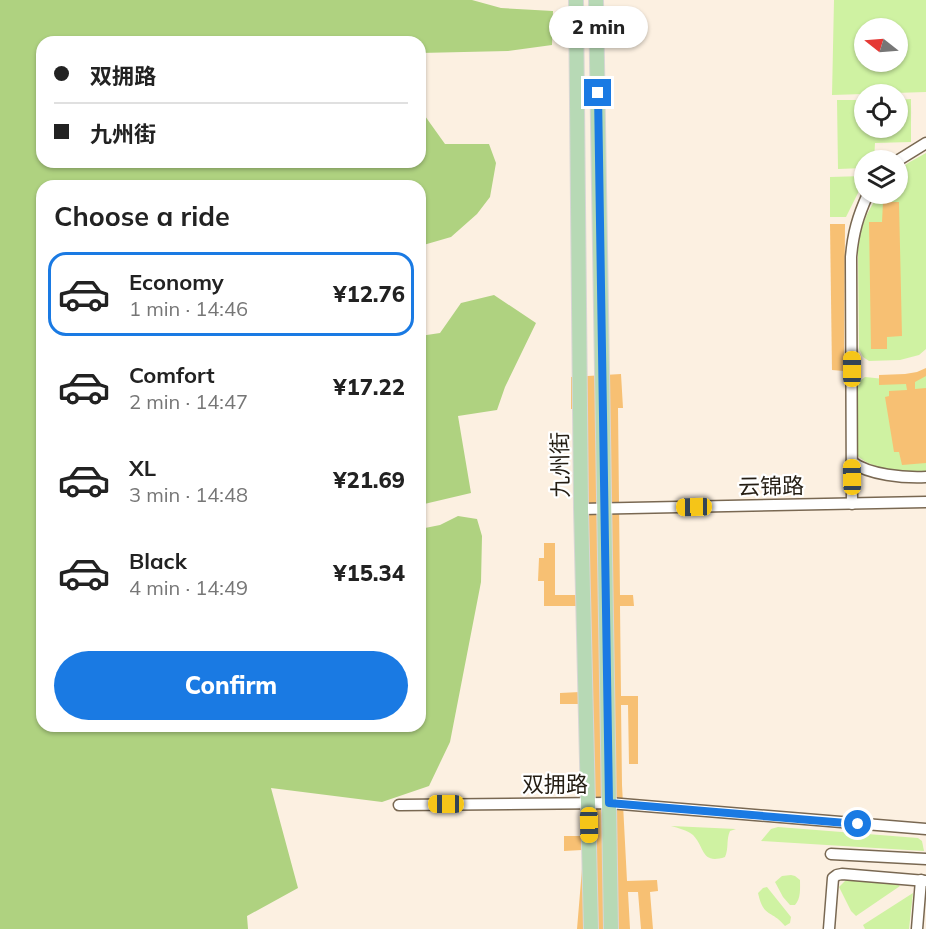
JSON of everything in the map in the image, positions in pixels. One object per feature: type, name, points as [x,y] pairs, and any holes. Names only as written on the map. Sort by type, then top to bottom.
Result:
[{"type":"main road","name":"九州街","points":[[576,0],[581,509],[591,929]]},
{"type":"main road","name":"九州街","points":[[596,0],[611,929]]},
{"type":"street","points":[[908,154],[926,143]]},
{"type":"street","points":[[852,504],[851,257],[853,235],[864,204]]},
{"type":"street","points":[[852,462],[869,470],[899,476],[926,477]]},
{"type":"street","points":[[852,477],[859,472],[869,470]]},
{"type":"street","name":"云锦路","points":[[581,509],[926,502]]},
{"type":"street","name":"双拥路","points":[[399,804],[609,803],[926,829]]},
{"type":"street","points":[[831,854],[926,859]]},
{"type":"street","points":[[829,929],[833,878],[837,875],[923,880],[917,929]]},
{"type":"green space","points":[[0,0],[472,0],[501,8],[553,11],[552,45],[508,51],[426,53],[426,36],[36,36],[36,168],[426,168],[426,117],[445,144],[489,144],[496,163],[490,197],[477,214],[451,237],[426,244],[426,180],[36,180],[36,732],[426,732],[426,528],[440,525],[458,516],[477,519],[482,536],[481,582],[450,742],[429,786],[382,802],[271,788],[298,888],[247,916],[248,929],[0,929]]},
{"type":"green space","points":[[834,0],[926,0],[926,92],[908,93],[908,84],[854,84],[854,94],[832,95]]},
{"type":"green space","points":[[908,99],[911,99],[911,142],[875,143],[875,150],[854,150],[854,168],[838,169],[837,100],[854,100],[854,138],[908,138]]},
{"type":"green space","points":[[926,153],[926,349],[919,355],[900,360],[869,361],[863,357],[859,349],[858,251],[860,235],[873,204],[908,204],[908,163]]},
{"type":"green space","points":[[854,176],[854,201],[846,217],[830,217],[830,177]]},
{"type":"green space","points":[[494,295],[536,323],[505,387],[497,410],[458,416],[471,493],[426,504],[426,335],[440,333],[461,303]]},
{"type":"green space","points":[[926,374],[926,472],[894,471],[861,459],[857,455],[860,381],[865,377],[904,381]]},
{"type":"green space","points":[[671,826],[736,829],[730,831],[725,857],[712,859],[704,854],[693,835]]},
{"type":"green space","points":[[778,827],[918,838],[922,841],[924,851],[761,841],[771,829]]},
{"type":"green space","points":[[791,875],[800,880],[799,896],[795,905],[790,905],[783,897],[775,882],[782,876]]},
{"type":"green space","points":[[845,881],[895,883],[900,886],[856,916],[839,887]]},
{"type":"green space","points":[[767,887],[791,917],[790,923],[785,926],[765,910],[760,901],[758,893]]},
{"type":"green space","points":[[913,893],[909,929],[865,929],[863,925]]},
{"type":"building","points":[[883,204],[899,204],[902,336],[887,337],[887,349],[871,349],[869,222],[882,222]]},
{"type":"building","points":[[830,224],[845,224],[844,371],[832,370]]},
{"type":"building","points":[[926,368],[926,376],[915,382],[915,389],[926,388],[926,463],[902,465],[899,452],[894,452],[885,397],[889,396],[889,391],[907,390],[906,384],[879,385],[879,375],[905,374]]},
{"type":"building","points":[[621,374],[623,408],[618,408],[620,595],[633,595],[634,606],[620,606],[621,696],[638,696],[638,764],[629,764],[628,705],[621,705],[627,881],[657,880],[658,891],[650,892],[653,929],[641,929],[638,892],[628,892],[630,929],[577,929],[582,850],[564,851],[564,836],[582,836],[580,704],[560,704],[560,693],[580,692],[579,606],[544,606],[544,581],[538,581],[539,558],[544,558],[544,543],[555,543],[555,595],[578,595],[575,409],[571,409],[571,377]]},
{"type":"route","points":[[598,93],[609,803],[858,824]]}]
